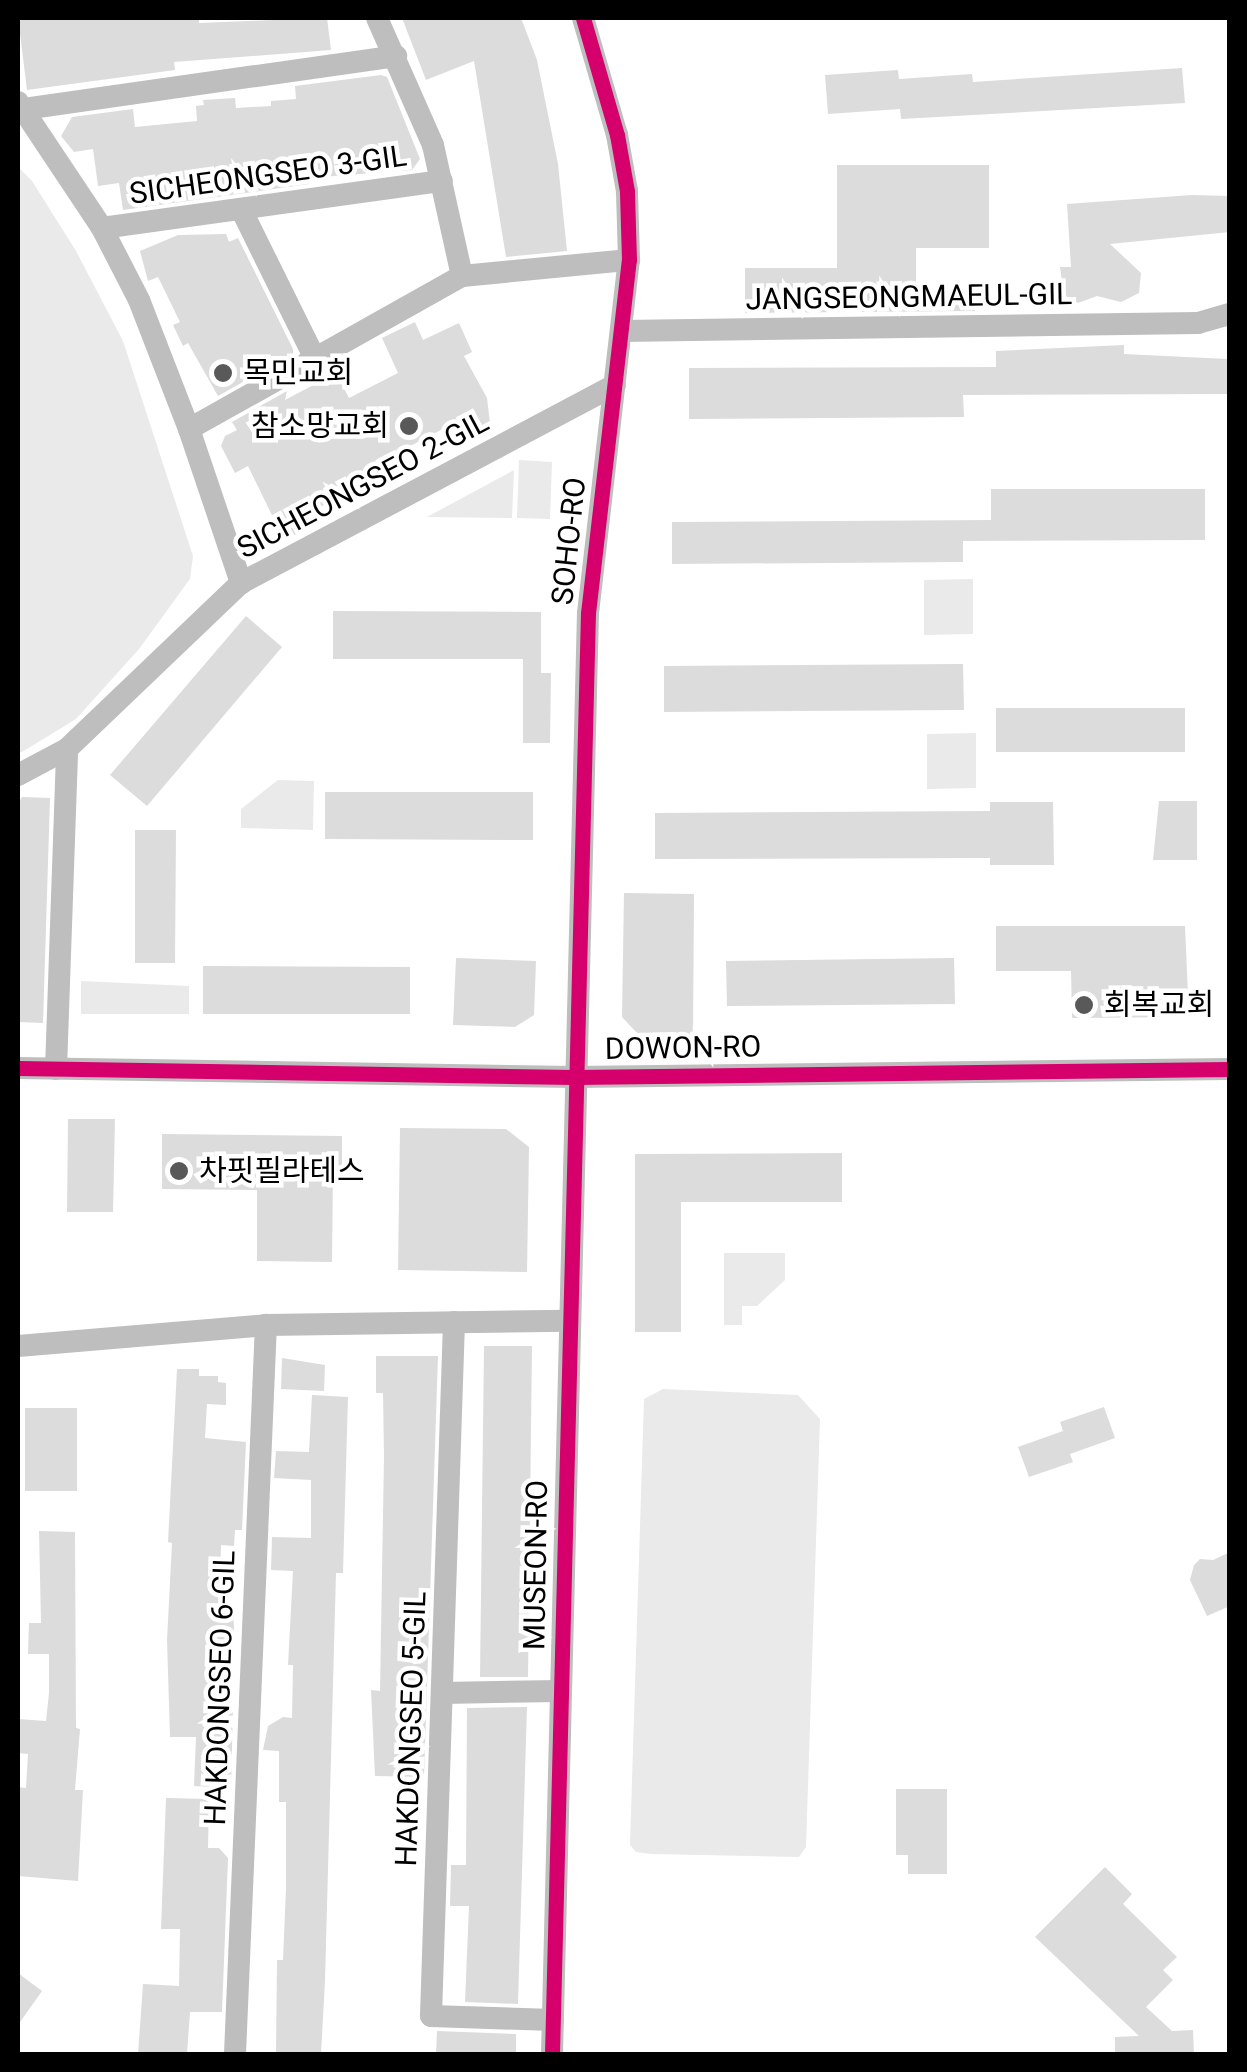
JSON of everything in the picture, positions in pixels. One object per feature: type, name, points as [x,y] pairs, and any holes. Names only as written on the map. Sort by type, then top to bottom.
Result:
[{"type":"street","name":"SICHEONGSEO 3-GIL","points":[[377,18],[421,109],[442,181],[462,276]]},
{"type":"street","name":"SOHO-RO","points":[[574,1077],[588,613],[629,260],[627,192],[617,135],[584,18]]},
{"type":"street","points":[[241,583],[156,336],[102,228],[21,105],[396,56]]},
{"type":"street","name":"SICHEONGSEO 3-GIL","points":[[102,228],[442,181]]},
{"type":"street","points":[[241,209],[315,359]]},
{"type":"street","points":[[190,429],[462,276],[629,260]]},
{"type":"street","name":"JANGSEONGMAEUL-GIL","points":[[1198,324],[1230,314]]},
{"type":"street","name":"JANGSEONGMAEUL-GIL","points":[[622,330],[1230,323]]},
{"type":"street","name":"SICHEONGSEO 2-GIL","points":[[18,775],[66,750],[241,583],[615,386]]},
{"type":"street","points":[[56,1069],[66,750]]},
{"type":"street","name":"DOWON-RO","points":[[18,1068],[574,1077],[1230,1069]]},
{"type":"street","name":"MUSEON-RO","points":[[552,2054],[574,1077]]},
{"type":"street","points":[[18,1346],[266,1325],[569,1321]]},
{"type":"street","name":"HAKDONGSEO 5-GIL","points":[[454,1322],[431,2016],[553,2020]]},
{"type":"street","name":"HAKDONGSEO 6-GIL","points":[[235,2054],[266,1325]]},
{"type":"street","points":[[442,1693],[560,1692]]},
{"type":"shaded area","points":[[18,167],[32,181],[76,251],[123,341],[193,556],[190,579],[139,649],[76,719],[22,752],[18,752]]},
{"type":"shaded area","points":[[519,460],[552,462],[550,519],[517,518]]},
{"type":"shaded area","points":[[514,470],[512,518],[427,517]]},
{"type":"shaded area","points":[[973,579],[973,634],[924,635],[924,580]]},
{"type":"shaded area","points":[[976,733],[976,788],[927,789],[927,734]]},
{"type":"shaded area","points":[[278,780],[314,781],[313,830],[241,828],[241,809]]},
{"type":"shaded area","points":[[81,981],[189,986],[189,1014],[81,1014]]},
{"type":"shaded area","points":[[724,1253],[785,1253],[785,1280],[757,1306],[742,1306],[742,1325],[724,1325]]},
{"type":"shaded area","points":[[663,1389],[798,1395],[820,1419],[806,1847],[799,1857],[651,1854],[636,1852],[630,1845],[644,1399]]},
{"type":"building","points":[[18,18],[199,18],[199,23],[327,18],[331,50],[174,62],[175,70],[27,90]]},
{"type":"building","points":[[402,18],[521,18],[537,60],[558,164],[567,251],[506,257],[474,61],[426,80]]},
{"type":"building","points":[[1182,68],[1185,103],[901,119],[900,109],[828,114],[825,75],[898,70],[899,79],[972,74],[973,82]]},
{"type":"building","points":[[387,77],[420,159],[412,170],[308,178],[309,184],[123,210],[119,183],[98,186],[93,149],[74,152],[61,136],[72,117],[133,109],[135,127],[197,121],[196,106],[204,105],[203,100],[235,98],[236,108],[271,106],[271,101],[296,99],[295,86]]},
{"type":"building","points":[[837,165],[989,165],[989,248],[916,248],[916,296],[975,295],[975,311],[745,313],[745,268],[837,268]]},
{"type":"building","points":[[1230,196],[1230,232],[1110,244],[1141,273],[1139,293],[1121,302],[1097,296],[1078,303],[1064,295],[1060,267],[1071,267],[1067,204]]},
{"type":"building","points":[[226,234],[229,242],[238,238],[293,354],[218,396],[188,343],[183,346],[173,325],[180,322],[158,277],[148,281],[140,251],[178,235]]},
{"type":"building","points":[[415,322],[423,340],[459,323],[472,352],[464,356],[487,398],[490,423],[467,435],[460,420],[372,466],[378,477],[301,517],[307,529],[284,540],[248,466],[235,473],[221,446],[225,436],[237,430],[232,422],[287,391],[285,400],[336,373],[349,398],[398,373],[382,338]]},
{"type":"building","points":[[1124,345],[1124,354],[1227,359],[1227,394],[963,395],[964,417],[689,419],[689,368],[996,367],[996,351]]},
{"type":"building","points":[[991,489],[1205,489],[1205,540],[963,541],[963,562],[672,564],[672,522],[991,520]]},
{"type":"building","points":[[333,611],[541,612],[541,673],[551,673],[550,743],[523,743],[523,659],[333,659]]},
{"type":"building","points":[[246,616],[282,647],[147,806],[110,775]]},
{"type":"building","points":[[963,664],[964,710],[664,712],[664,666]]},
{"type":"building","points":[[996,708],[1185,708],[1185,752],[996,752]]},
{"type":"building","points":[[325,792],[533,792],[533,840],[325,839]]},
{"type":"building","points":[[22,797],[50,798],[43,1023],[18,1022],[18,803]]},
{"type":"building","points":[[1159,801],[1197,801],[1197,860],[1153,860]]},
{"type":"building","points":[[990,802],[1053,802],[1054,865],[990,865],[990,858],[655,859],[655,813],[990,811]]},
{"type":"building","points":[[135,830],[176,830],[175,963],[135,963]]},
{"type":"building","points":[[624,893],[694,894],[693,1034],[637,1033],[622,1017]]},
{"type":"building","points":[[996,926],[1185,926],[1189,1017],[1072,1018],[1071,971],[996,971]]},
{"type":"building","points":[[456,958],[536,961],[534,1015],[515,1027],[453,1025]]},
{"type":"building","points":[[954,958],[955,1004],[727,1006],[726,961]]},
{"type":"building","points":[[203,966],[410,967],[410,1014],[203,1014]]},
{"type":"building","points":[[68,1119],[115,1119],[113,1212],[67,1212]]},
{"type":"building","points":[[400,1128],[506,1129],[529,1147],[527,1272],[398,1270]]},
{"type":"building","points":[[162,1134],[342,1136],[342,1169],[333,1169],[332,1262],[257,1261],[257,1190],[162,1189]]},
{"type":"building","points":[[842,1153],[842,1202],[681,1202],[681,1332],[635,1332],[635,1154]]},
{"type":"building","points":[[484,1346],[532,1346],[528,1677],[480,1677]]},
{"type":"building","points":[[376,1356],[438,1356],[424,1777],[375,1776],[371,1690],[380,1691],[384,1456],[383,1393],[376,1393]]},
{"type":"building","points":[[282,1358],[325,1365],[324,1391],[281,1389]]},
{"type":"building","points":[[177,1369],[199,1369],[199,1376],[218,1376],[218,1382],[226,1383],[226,1405],[207,1404],[205,1438],[246,1442],[242,1530],[235,1530],[234,1546],[221,1545],[219,1610],[233,1611],[235,1644],[216,1643],[215,1706],[233,1707],[231,1788],[194,1786],[196,1737],[170,1737],[167,1640],[172,1543],[168,1542]]},
{"type":"building","points":[[312,1395],[348,1397],[343,1573],[336,1573],[325,1981],[321,2054],[276,2054],[277,1960],[283,1960],[286,1888],[286,1802],[279,1802],[279,1751],[263,1750],[268,1726],[283,1717],[292,1718],[293,1665],[288,1665],[293,1571],[271,1570],[272,1537],[311,1538],[311,1480],[274,1478],[276,1451],[309,1452]]},
{"type":"building","points":[[1104,1407],[1115,1438],[1070,1454],[1073,1462],[1029,1477],[1018,1447],[1063,1431],[1060,1422]]},
{"type":"building","points":[[25,1408],[77,1408],[77,1491],[25,1491]]},
{"type":"building","points":[[39,1531],[75,1532],[76,1728],[80,1729],[75,1790],[83,1790],[78,1881],[18,1876],[18,1787],[26,1788],[28,1754],[18,1753],[18,1719],[46,1721],[49,1693],[49,1654],[28,1654],[29,1623],[41,1623]]},
{"type":"building","points":[[1230,1552],[1230,1606],[1207,1616],[1190,1580],[1194,1565],[1200,1559],[1213,1560]]},
{"type":"building","points":[[527,1707],[518,2004],[465,2002],[469,1906],[450,1906],[451,1865],[466,1865],[467,1708]]},
{"type":"building","points":[[896,1789],[947,1789],[947,1874],[908,1874],[908,1855],[896,1855]]},
{"type":"building","points":[[166,1798],[209,1799],[208,1848],[219,1848],[228,1858],[222,2012],[190,2012],[187,2054],[138,2054],[143,1984],[179,1986],[180,1929],[161,1929]]},
{"type":"building","points":[[1105,1867],[1132,1894],[1123,1904],[1177,1957],[1163,1970],[1173,1980],[1146,2007],[1172,2031],[1193,2030],[1194,2054],[1115,2054],[1115,2037],[1139,2036],[1035,1937]]},
{"type":"building","points":[[18,1973],[42,1991],[18,2025]]},
{"type":"building","points":[[437,2031],[516,2034],[516,2054],[436,2054]]},
{"type":"cycle path","points":[[552,2054],[588,613],[629,260],[627,191],[617,135],[583,18]]},
{"type":"cycle path","points":[[18,1068],[574,1077],[1230,1069]]},
{"type":"place","name":"목민교회","points":[[223,373]]},
{"type":"place","name":"참소망교회","points":[[409,426]]},
{"type":"place","name":"회복교회","points":[[1084,1005]]},
{"type":"place","name":"차핏필라테스","points":[[179,1171]]}]
